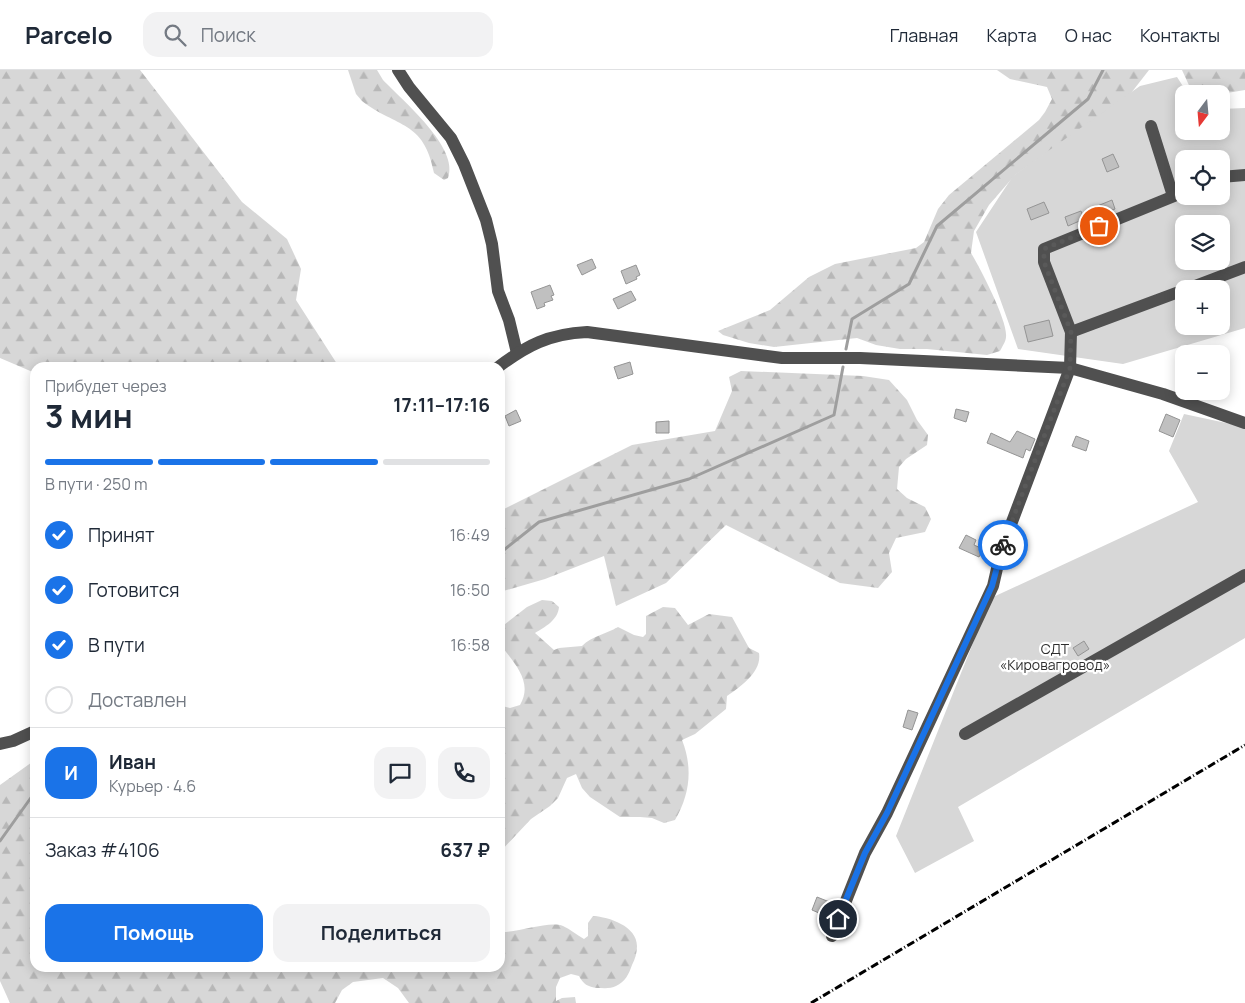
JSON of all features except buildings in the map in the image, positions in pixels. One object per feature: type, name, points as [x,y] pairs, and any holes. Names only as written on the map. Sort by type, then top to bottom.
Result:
[{"type":"street","points":[[398,70],[409,87],[452,138],[464,164],[486,220],[498,290],[509,320],[517,353]]},
{"type":"street","points":[[1150,126],[1175,185]]},
{"type":"street","points":[[1230,176],[1245,175]]},
{"type":"street","points":[[832,936],[865,853],[887,813],[992,586],[1001,551],[1070,368],[1071,332],[1044,262],[1044,249],[1175,196]]},
{"type":"street","points":[[1210,280],[1245,267]]},
{"type":"street","points":[[1071,332],[1175,293]]},
{"type":"street","points":[[505,362],[517,353],[549,337],[588,332],[782,358],[860,358],[1070,368],[1163,394],[1245,423]]},
{"type":"street","points":[[965,734],[1245,575]]},
{"type":"street","points":[[0,744],[13,741],[30,733]]},
{"type":"green space","points":[[0,70],[140,70],[242,202],[287,239],[301,269],[296,300],[336,362],[30,362],[30,371],[0,358]]},
{"type":"green space","points":[[348,70],[377,70],[383,80],[415,112],[438,139],[446,153],[449,166],[448,178],[444,180],[434,173],[423,143],[416,134],[362,101],[356,94]]},
{"type":"green space","points":[[997,70],[1149,70],[1128,97],[1015,175],[989,205],[974,231],[971,253],[981,270],[1003,319],[1006,339],[1000,351],[987,355],[927,349],[900,349],[876,345],[857,338],[774,347],[749,343],[723,335],[718,331],[770,310],[809,277],[835,264],[916,248],[924,242],[938,209],[949,195],[1039,120],[1052,99],[1047,87],[1010,79]]},
{"type":"green space","points":[[1182,70],[1245,70],[1245,90],[1230,92],[1230,85],[1189,85]]},
{"type":"green space","points":[[1177,77],[1182,85],[1175,85],[1175,140],[1230,140],[1230,109],[1245,108],[1245,328],[1230,332],[1230,280],[1175,280],[1175,335],[1221,335],[1187,345],[1175,345],[1175,349],[1123,364],[1018,349],[976,232],[1013,176],[1140,86]]},
{"type":"green space","points":[[741,371],[863,376],[889,380],[907,400],[917,420],[928,435],[927,445],[906,459],[899,467],[897,489],[907,498],[925,507],[931,519],[925,532],[896,538],[889,553],[892,572],[878,588],[840,583],[726,525],[666,583],[616,606],[604,556],[545,579],[505,591],[505,508],[632,445],[715,431],[732,391],[729,377]]},
{"type":"green space","name":"СДТ «Кировагровод»","points":[[1184,414],[1245,427],[1245,638],[958,807],[974,841],[915,873],[896,836],[991,598],[1198,502],[1169,451]]},
{"type":"green space","points":[[542,600],[552,601],[559,607],[554,619],[535,633],[554,650],[582,646],[595,637],[618,627],[643,637],[646,634],[646,616],[663,607],[675,608],[688,625],[709,614],[732,617],[749,648],[759,653],[759,660],[754,672],[744,683],[727,696],[726,709],[695,734],[682,740],[689,771],[687,791],[675,820],[664,823],[652,818],[620,817],[590,797],[582,788],[576,774],[567,778],[558,798],[531,819],[505,847],[505,707],[510,708],[520,705],[525,689],[518,668],[505,651],[505,624],[527,607]]},
{"type":"green space","points":[[30,764],[30,972],[505,972],[505,932],[557,925],[566,927],[584,939],[588,936],[588,923],[593,916],[607,918],[627,928],[636,939],[637,951],[630,972],[624,980],[612,988],[591,987],[586,985],[579,976],[571,974],[560,978],[556,987],[556,1001],[562,998],[575,997],[576,1003],[409,1003],[398,988],[383,978],[353,982],[342,990],[335,1003],[10,1003],[0,981],[0,785]]},
{"type":"waterway","points":[[846,349],[852,319],[909,284],[937,226],[1088,99],[1103,70]]},
{"type":"waterway","points":[[505,549],[539,522],[689,479],[834,415],[843,367]]},
{"type":"waterway","points":[[0,841],[30,799]]},
{"type":"railway","points":[[811,1003],[1245,745]]},
{"type":"way so far","points":[[1003,545],[1070,368],[1071,332],[1044,262],[1044,249],[1099,226]]},
{"type":"route","points":[[838,919],[865,853],[887,813],[992,586],[1003,545]]}]
